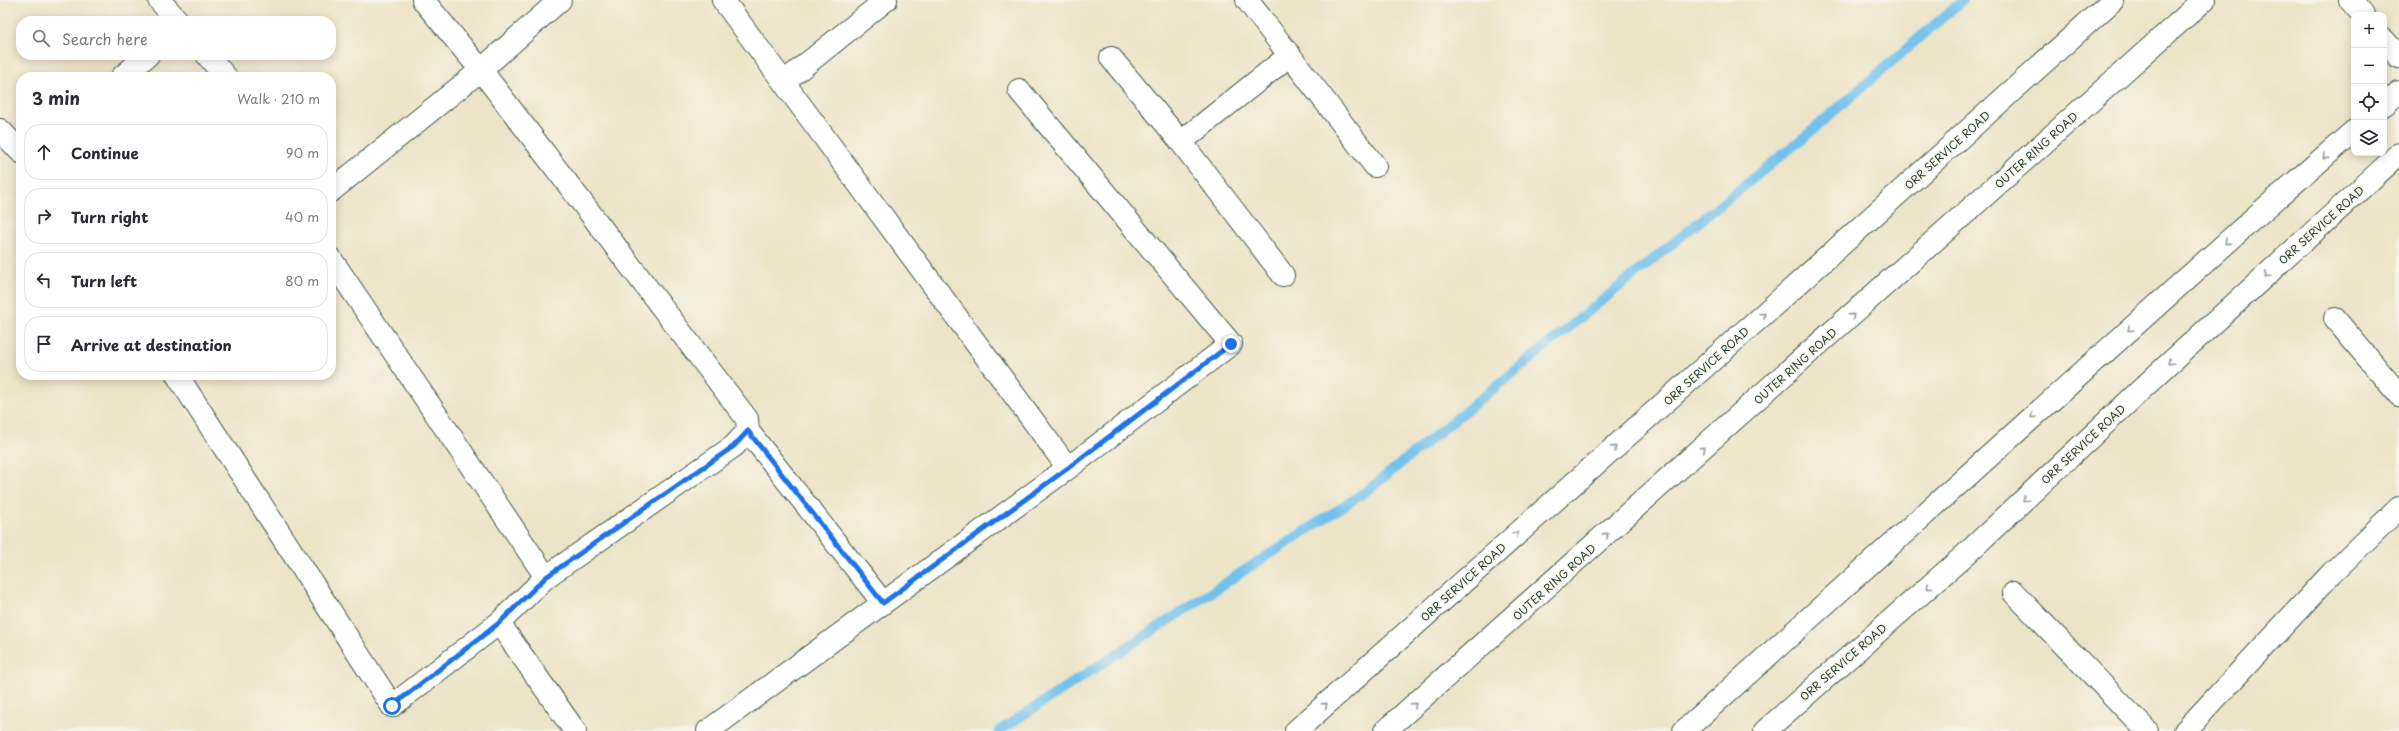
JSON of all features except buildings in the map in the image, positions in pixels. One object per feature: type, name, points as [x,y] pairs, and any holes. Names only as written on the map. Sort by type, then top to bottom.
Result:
[{"type":"main road","points":[[158,0],[173,16]]},
{"type":"main road","points":[[423,0],[482,70],[747,419],[748,431],[883,603]]},
{"type":"main road","points":[[336,187],[482,70],[560,0]]},
{"type":"main road","points":[[723,0],[1068,468]]},
{"type":"main road","points":[[784,82],[886,0]]},
{"type":"main road","points":[[1247,0],[1375,166]]},
{"type":"main road","name":"ORR SERVICE ROAD","points":[[1296,731],[1801,281],[2113,0]]},
{"type":"main road","name":"OUTER RING ROAD","points":[[1385,731],[2204,0]]},
{"type":"main road","points":[[2350,0],[2360,12]]},
{"type":"main road","points":[[2387,43],[2399,57]]},
{"type":"main road","points":[[1180,142],[1290,55]]},
{"type":"main road","points":[[1111,58],[1180,142],[1283,275]]},
{"type":"main road","points":[[128,72],[142,60]]},
{"type":"main road","points":[[211,60],[222,72]]},
{"type":"main road","points":[[708,731],[1068,468],[1231,344],[1019,90]]},
{"type":"main road","points":[[0,130],[16,147]]},
{"type":"main road","points":[[1684,731],[2230,239],[2351,134]]},
{"type":"main road","name":"ORR SERVICE ROAD","points":[[1765,731],[1965,555],[2160,372],[2399,154]]},
{"type":"main road","points":[[336,266],[546,577]]},
{"type":"main road","points":[[2335,319],[2399,395]]},
{"type":"main road","points":[[180,380],[392,706],[499,623],[546,577],[734,446],[748,431]]},
{"type":"main road","points":[[2185,731],[2332,573],[2399,508]]},
{"type":"main road","points":[[2014,593],[2147,731]]},
{"type":"main road","points":[[499,623],[575,731]]},
{"type":"waterway","points":[[999,731],[1368,490],[1808,134],[1963,0]]},
{"type":"route","points":[[392,706],[499,623],[546,577],[734,446],[748,431],[883,603],[1068,468],[1231,344]]}]
